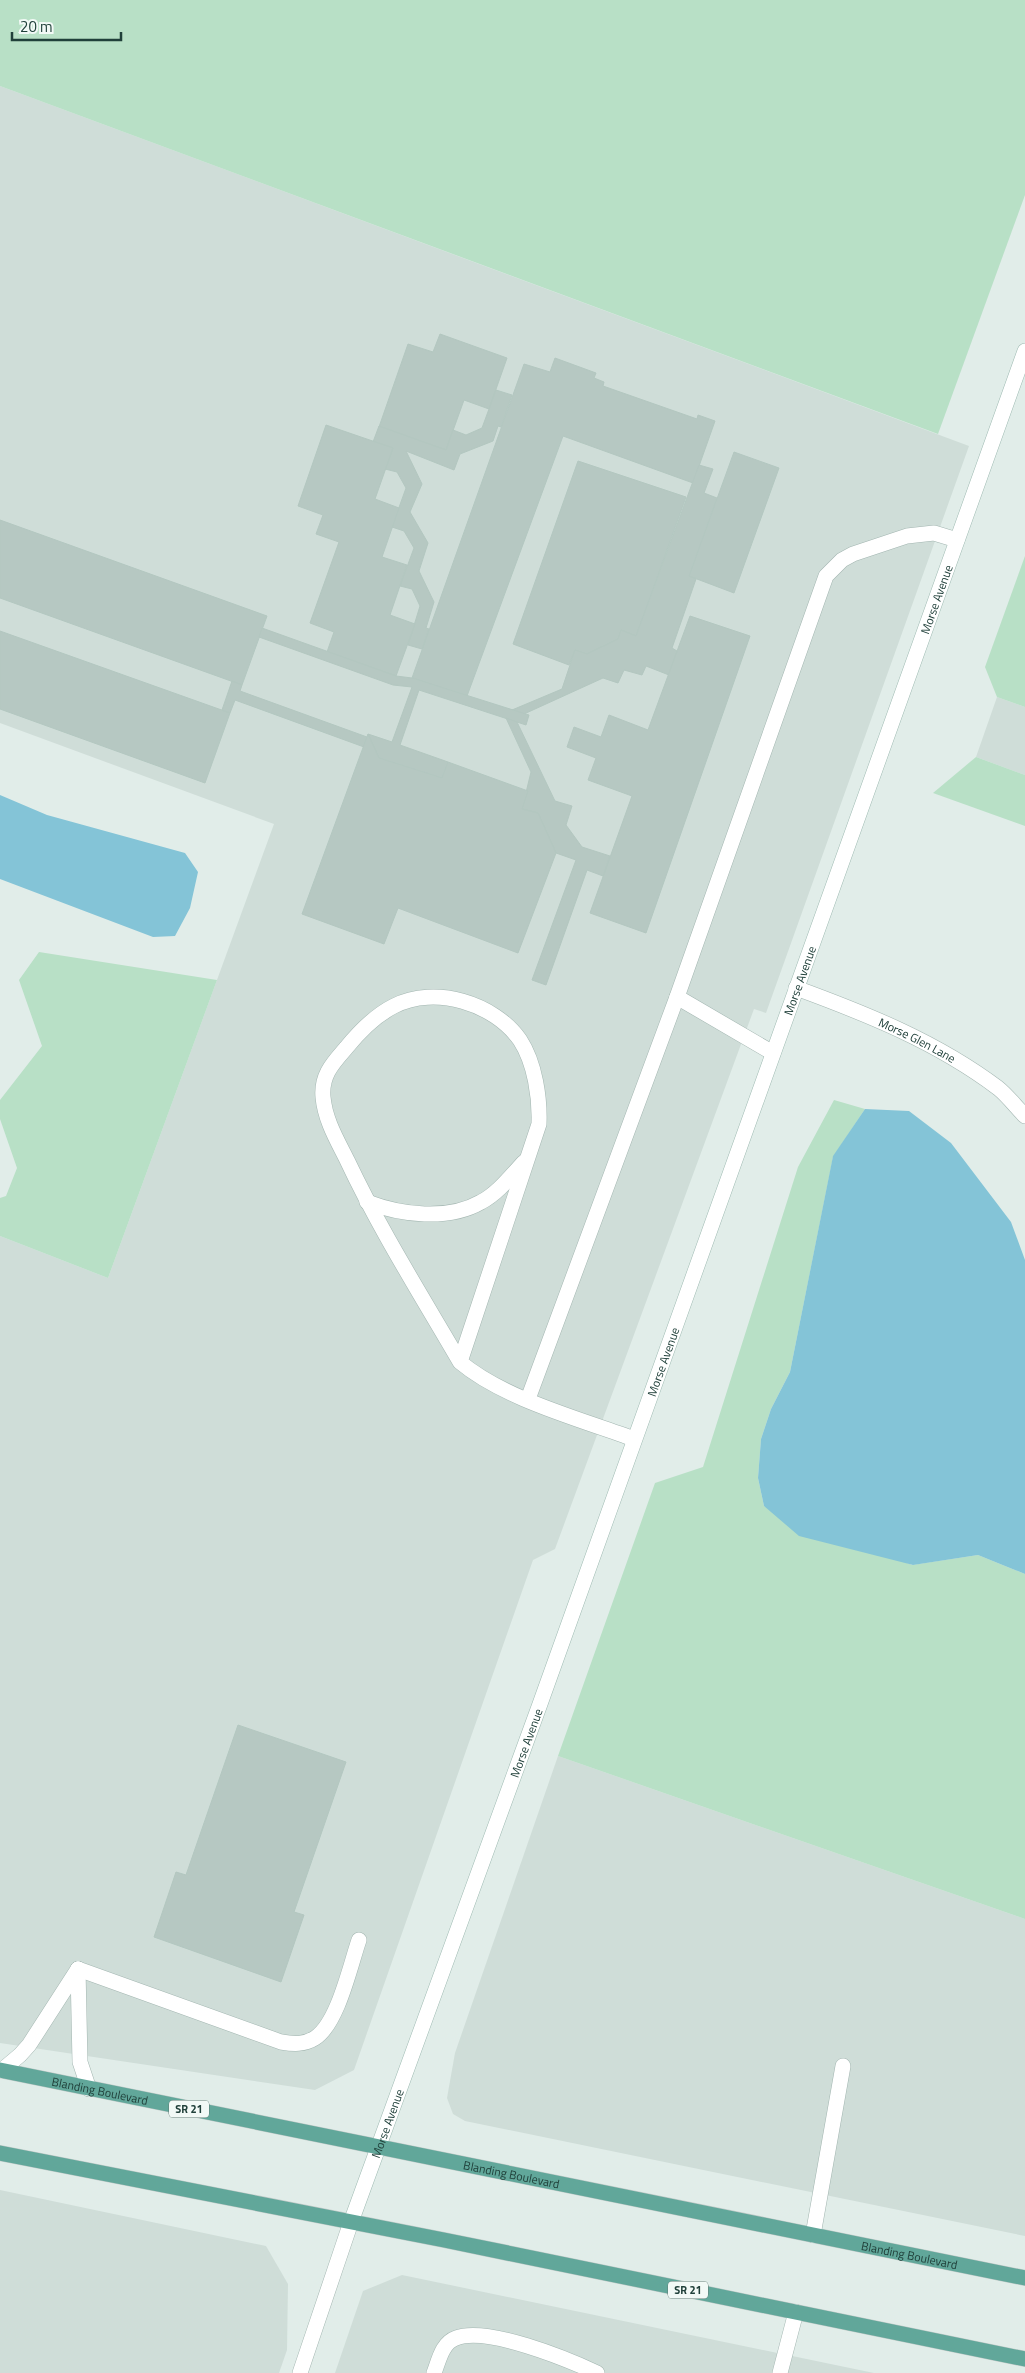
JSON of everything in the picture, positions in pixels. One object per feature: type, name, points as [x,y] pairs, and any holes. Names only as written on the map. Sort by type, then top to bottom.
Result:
[{"type":"main road","name":"Blanding Boulevard","points":[[1,2070],[1025,2278]]},
{"type":"main road","name":"SR 21","points":[[0,2153],[351,2222],[1025,2359]]},
{"type":"street","name":"Morse Avenue","points":[[300,2373],[351,2222],[1025,351]]},
{"type":"street","points":[[528,1399],[677,997],[826,576],[842,560],[853,554],[907,536],[934,533],[957,540]]},
{"type":"street","name":"Morse Glen Lane","points":[[796,988],[852,1008],[926,1042],[1000,1089],[1025,1116]]},
{"type":"street","points":[[460,1362],[539,1124],[536,1087],[521,1042],[511,1030],[484,1010],[464,1001],[428,997],[412,999],[394,1006],[357,1034],[327,1070],[324,1080],[324,1107],[330,1124],[367,1202],[460,1362],[485,1380],[528,1399],[634,1438]]},
{"type":"street","points":[[677,997],[773,1052]]},
{"type":"street","points":[[367,1202],[387,1209],[427,1214],[459,1210],[480,1203],[492,1195],[528,1158]]},
{"type":"street","points":[[78,1969],[281,2042],[298,2044],[314,2039],[325,2029],[332,2017],[359,1940]]},
{"type":"street","points":[[1,2070],[20,2055],[29,2044],[78,1969]]},
{"type":"street","points":[[78,1969],[80,2062],[89,2089]]},
{"type":"street","points":[[813,2235],[843,2066]]},
{"type":"street","points":[[780,2373],[796,2312]]},
{"type":"street","points":[[434,2373],[444,2346],[455,2338],[468,2336],[529,2346],[555,2354],[597,2373]]},
{"type":"shaded area","points":[[0,86],[969,446],[766,1013],[754,1009],[555,1549],[533,1560],[354,2070],[315,2090],[0,2043],[0,1236],[108,1278],[274,824],[0,723]]},
{"type":"shaded area","points":[[997,697],[1025,707],[1025,775],[976,757]]},
{"type":"shaded area","points":[[558,1756],[1025,1919],[1025,2236],[465,2121],[453,2114],[447,2098],[455,2053]]},
{"type":"shaded area","points":[[0,2190],[266,2246],[288,2284],[287,2350],[279,2373],[0,2373]]},
{"type":"shaded area","points":[[402,2275],[874,2373],[335,2373],[363,2291]]},
{"type":"green space","points":[[0,0],[1025,0],[1025,195],[938,434],[0,86]]},
{"type":"green space","points":[[1025,556],[1025,707],[997,697],[985,667]]},
{"type":"green space","points":[[976,757],[1025,775],[1025,826],[933,793]]},
{"type":"green space","points":[[39,952],[217,980],[108,1278],[0,1236],[0,1198],[6,1196],[17,1168],[0,1119],[0,1100],[42,1046],[19,980]]},
{"type":"green space","points":[[834,1100],[865,1109],[833,1157],[790,1372],[771,1409],[761,1439],[758,1478],[764,1506],[912,1565],[978,1555],[1025,1574],[1025,1919],[558,1756],[655,1483],[703,1467],[798,1167]]},
{"type":"water","points":[[0,795],[47,815],[185,853],[198,872],[190,908],[175,936],[153,937],[0,879]]},
{"type":"water","points":[[865,1109],[909,1111],[951,1143],[1011,1222],[1025,1260],[1025,1574],[978,1555],[913,1565],[799,1536],[764,1506],[758,1478],[761,1439],[771,1409],[790,1372],[833,1156]]},
{"type":"building","points":[[440,334],[507,358],[489,409],[464,400],[446,450],[379,427],[408,344],[433,352]]},
{"type":"building","points":[[555,358],[596,373],[594,378],[604,382],[603,386],[697,419],[698,415],[715,421],[693,483],[563,436],[467,696],[412,678],[524,364],[550,372]]},
{"type":"building","points":[[496,390],[512,395],[501,427],[498,426],[493,441],[460,454],[454,470],[406,451],[422,484],[410,512],[428,543],[419,571],[434,602],[426,628],[429,629],[422,649],[408,645],[420,606],[412,589],[400,586],[414,548],[404,531],[392,527],[406,488],[397,472],[385,469],[393,448],[373,442],[379,426],[446,450],[453,430],[466,435],[482,428]]},
{"type":"building","points":[[326,425],[393,448],[375,499],[399,508],[382,557],[407,565],[390,615],[415,624],[396,676],[327,652],[334,632],[310,623],[339,542],[316,534],[323,515],[298,506]]},
{"type":"building","points":[[734,452],[779,468],[734,593],[689,576]]},
{"type":"building","points":[[578,461],[686,497],[636,636],[621,630],[618,639],[587,654],[575,650],[569,665],[513,644]]},
{"type":"building","points":[[699,465],[713,469],[704,493],[717,498],[689,576],[696,579],[672,648],[677,651],[669,675],[646,666],[642,675],[624,670],[618,683],[603,678],[524,714],[512,710],[562,689],[575,650],[587,654],[618,639],[621,630],[636,636]]},
{"type":"building","points":[[0,520],[267,616],[242,685],[0,598]]},
{"type":"building","points":[[690,616],[750,636],[646,933],[590,913],[632,796],[588,780],[596,758],[567,747],[574,727],[601,737],[609,715],[648,730]]},
{"type":"building","points":[[262,628],[396,676],[412,678],[529,715],[526,725],[419,690],[400,745],[448,762],[442,778],[379,758],[368,734],[392,742],[412,687],[393,685],[259,637]]},
{"type":"building","points":[[0,631],[230,713],[205,783],[0,709]]},
{"type":"building","points":[[232,681],[242,685],[240,691],[367,737],[364,747],[235,700],[230,713],[222,710]]},
{"type":"building","points":[[506,718],[517,722],[555,801],[572,806],[566,825],[582,847],[610,856],[603,876],[587,870],[546,985],[532,980],[576,860],[556,853],[538,813],[522,809],[531,772]]},
{"type":"building","points":[[368,734],[379,758],[442,778],[448,762],[528,791],[522,809],[538,813],[556,853],[518,953],[398,908],[384,944],[302,914]]},
{"type":"building","points":[[238,1725],[346,1762],[294,1912],[304,1915],[281,1982],[154,1937],[176,1872],[186,1875]]}]
